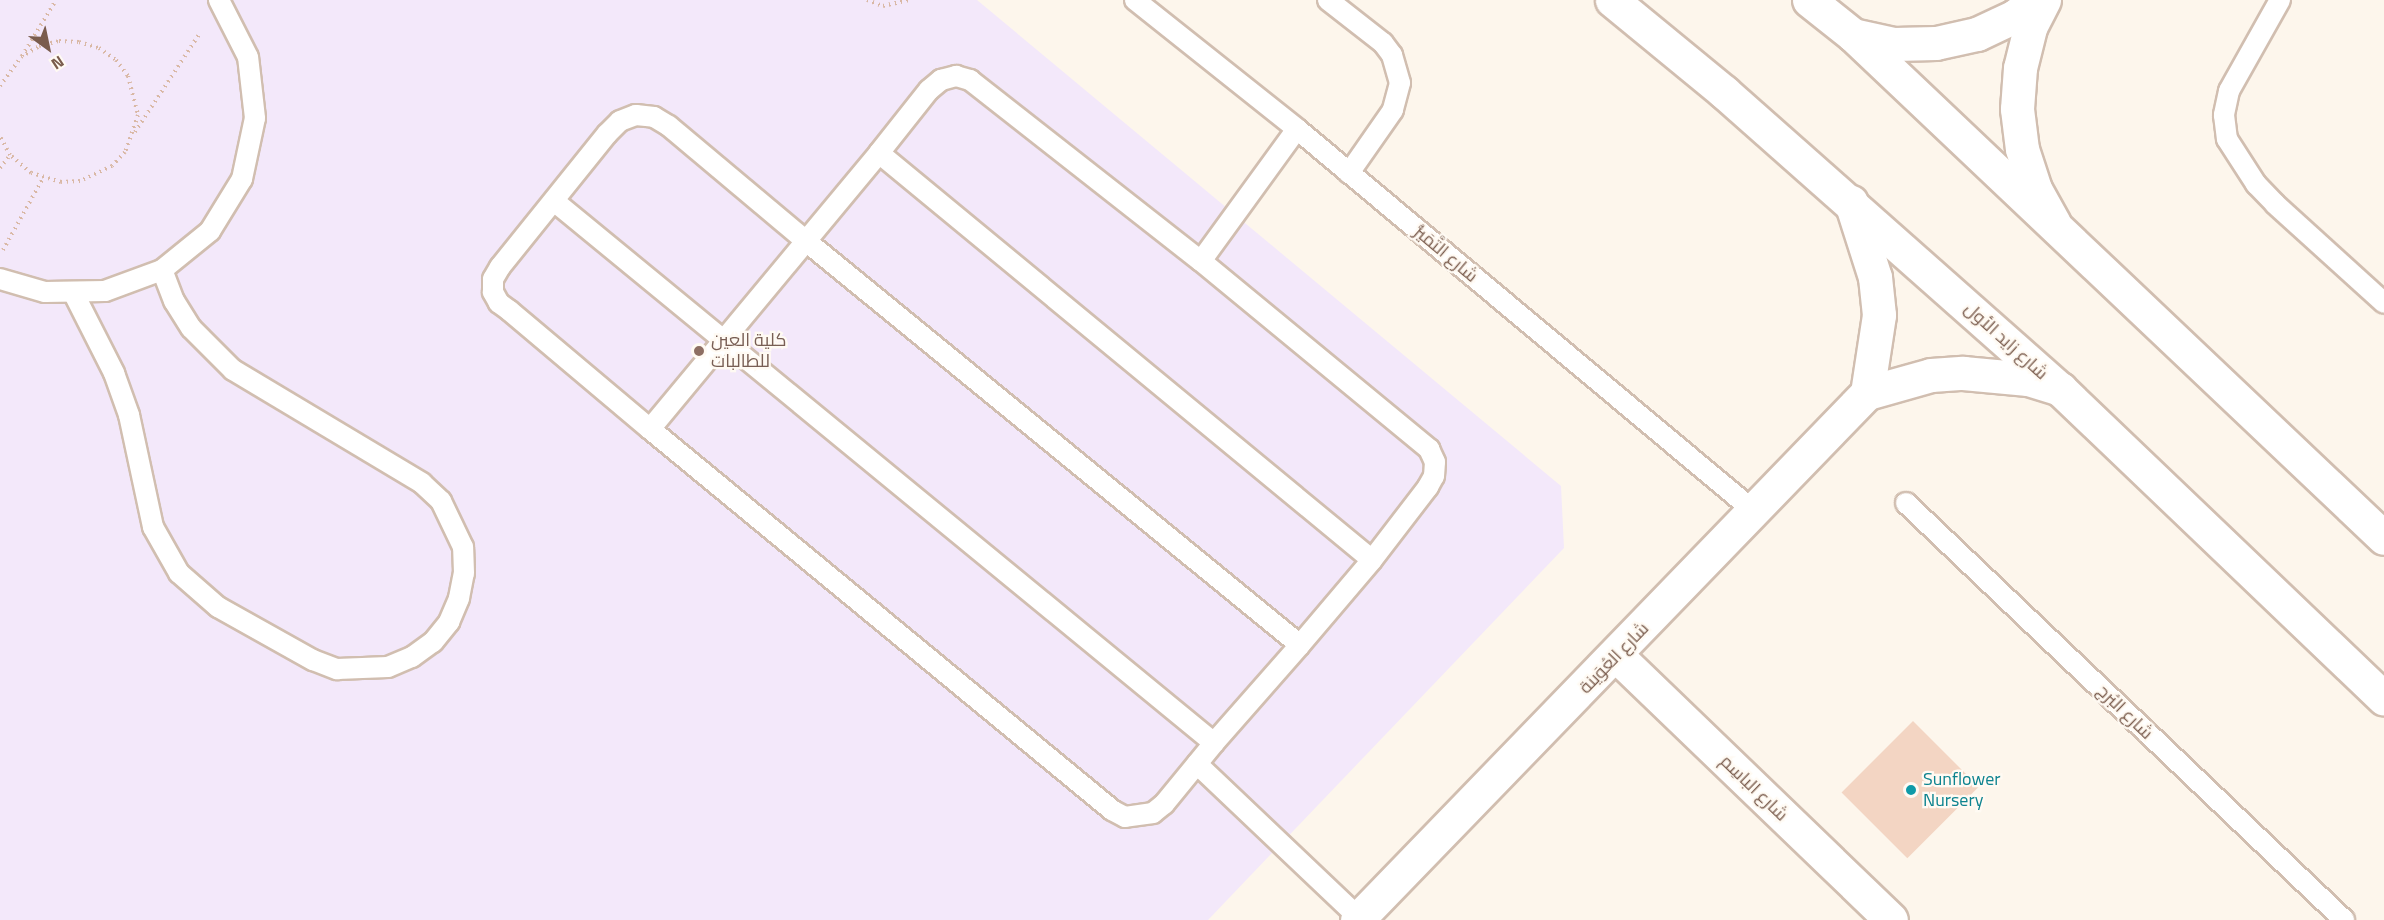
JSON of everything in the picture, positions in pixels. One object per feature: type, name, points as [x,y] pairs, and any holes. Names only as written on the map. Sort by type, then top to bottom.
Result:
[{"type":"street","name":"شارع زايد الأول","points":[[1612,0],[1851,202],[2060,389],[2384,699]]},
{"type":"street","points":[[1809,0],[1853,35],[2055,224],[2384,538]]},
{"type":"street","points":[[1853,35],[1894,44],[1936,43],[1977,34],[2015,16],[2036,0]]},
{"type":"street","points":[[2044,0],[2030,28],[2020,68],[2017,109],[2025,159],[2035,189],[2055,224]]},
{"type":"street","name":"شارع العُوَينة","points":[[1358,919],[1617,656],[1867,393],[1876,355],[1877,296],[1866,238],[1851,202]]},
{"type":"street","points":[[1867,393],[1931,375],[1963,373],[2028,379],[2060,389]]},
{"type":"street","name":"شارع الباسِم","points":[[1617,656],[1891,920]]},
{"type":"lane","name":"شارع التَّمَيُّز","points":[[1135,0],[1296,129],[1755,512]]},
{"type":"lane","points":[[1328,0],[1383,44],[1392,55],[1400,82],[1393,111],[1349,173]]},
{"type":"lane","points":[[2280,0],[2229,91],[2224,115],[2228,139],[2251,177],[2275,204],[2384,303]]},
{"type":"lane","points":[[0,279],[45,292],[75,294],[134,283],[162,270],[188,252],[222,214],[242,179],[251,149],[254,87],[248,57],[220,1]]},
{"type":"lane","points":[[650,429],[724,340],[806,241],[879,153],[929,90],[941,80],[956,76],[970,80],[1201,261],[1429,449],[1436,462],[1434,476],[1372,560],[1300,645],[1214,743],[1197,764],[1153,813],[1132,817],[1112,810],[650,429],[499,303],[493,292],[493,279],[500,267],[620,121],[636,115],[654,117],[806,241],[1300,645]]},
{"type":"lane","points":[[1201,261],[1296,129]]},
{"type":"lane","points":[[879,153],[1372,560]]},
{"type":"lane","points":[[554,201],[1214,743]]},
{"type":"lane","points":[[75,294],[114,373],[129,415],[153,527],[179,573],[219,608],[313,660],[337,669],[388,668],[412,657],[433,642],[449,622],[463,581],[463,547],[441,501],[422,483],[233,370],[191,328],[162,270]]},
{"type":"lane","name":"شارع البُرج","points":[[1906,503],[2344,920]]},
{"type":"lane","points":[[1197,764],[1358,919]]},
{"type":"path","points":[[0,86],[56,0]]},
{"type":"path","points":[[867,0],[883,6],[909,0]]},
{"type":"path","points":[[0,136],[10,155],[43,178],[61,183],[97,176],[125,152],[220,1]]},
{"type":"path","points":[[21,57],[59,40],[99,48],[116,60],[132,85],[138,115],[134,135]]},
{"type":"path","points":[[0,168],[10,155]]},
{"type":"path","points":[[0,256],[43,178]]},
{"type":"shaded area","name":"كلية العين للطالبات","points":[[0,0],[977,0],[1561,486],[1564,548],[1208,920],[0,920]]},
{"type":"building","name":"Sunflower Nursery","points":[[1913,721],[1979,787],[1907,858],[1842,792]]},
{"type":"place","name":"كلية العين للطالبات","points":[[699,351]]},
{"type":"place","name":"Sunflower Nursery","points":[[1911,790]]}]
